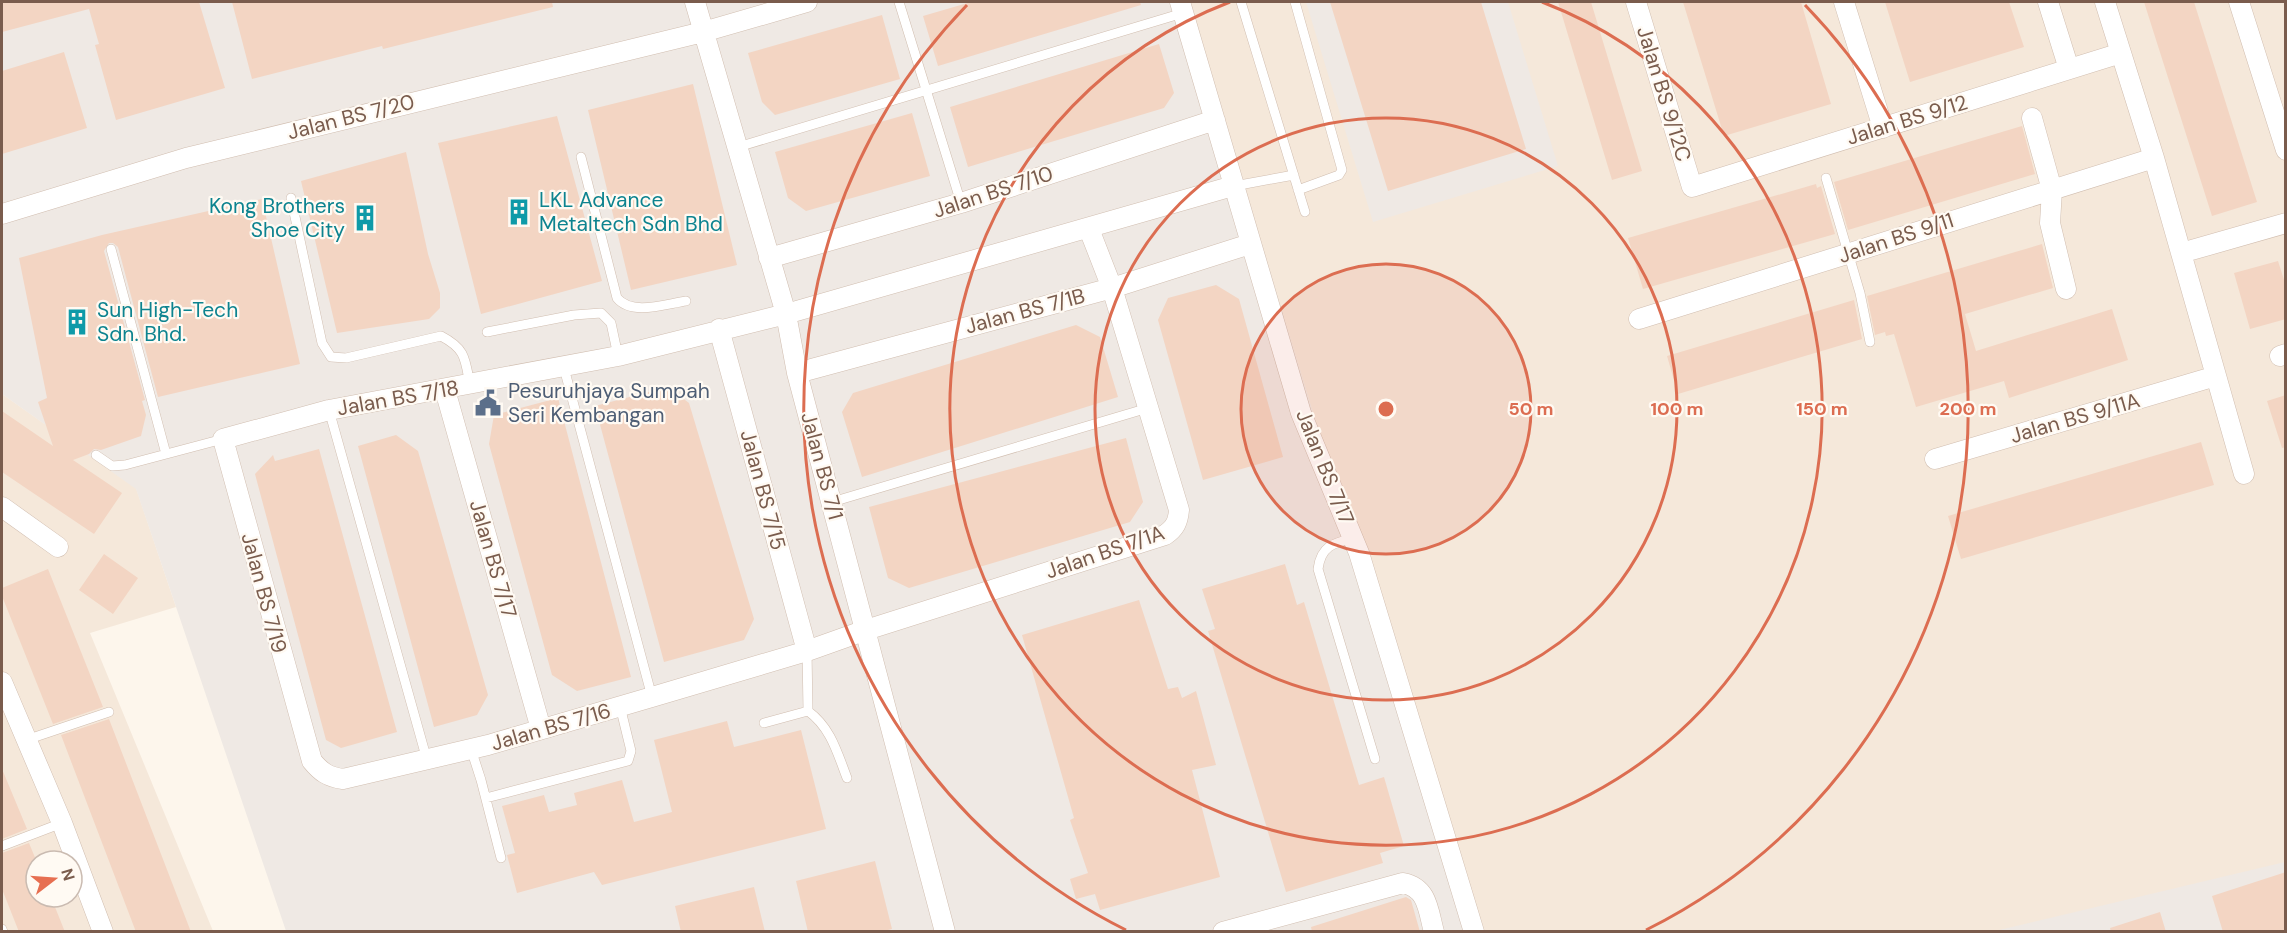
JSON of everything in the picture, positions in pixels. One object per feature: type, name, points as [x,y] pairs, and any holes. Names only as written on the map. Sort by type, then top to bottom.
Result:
[{"type":"street","name":"Jalan BS 7/1","points":[[694,2],[786,314],[797,373],[945,932]]},
{"type":"street","name":"Jalan BS 7/20","points":[[2,214],[186,158],[703,32],[807,2]]},
{"type":"street","name":"Jalan BS 9/12C","points":[[1636,2],[1692,187]]},
{"type":"street","points":[[1844,2],[1882,128]]},
{"type":"street","points":[[2048,2],[2069,69]]},
{"type":"street","points":[[2105,2],[2154,158],[2244,474]]},
{"type":"street","points":[[2239,2],[2286,150]]},
{"type":"street","name":"Jalan BS 7/17","points":[[1181,7],[1301,413],[1354,538],[1474,932]]},
{"type":"street","name":"Jalan BS 9/12","points":[[1692,187],[2121,53]]},
{"type":"street","points":[[2032,118],[2052,190],[2050,223],[2066,289]]},
{"type":"street","name":"Jalan BS 7/10","points":[[769,258],[961,203],[1215,120]]},
{"type":"street","name":"Jalan BS 9/11","points":[[1639,319],[2154,158]]},
{"type":"street","points":[[786,314],[1233,186]]},
{"type":"street","points":[[2181,253],[2286,223]]},
{"type":"street","name":"Jalan BS 7/1A","points":[[807,651],[866,630],[1154,540],[1173,529],[1178,520],[1179,510],[1112,288],[1089,229]]},
{"type":"street","name":"Jalan BS 7/1B","points":[[797,373],[1112,288],[1250,244]]},
{"type":"street","name":"Jalan BS 7/18","points":[[223,439],[329,410],[564,368],[786,314]]},
{"type":"street","name":"Jalan BS 7/15","points":[[719,329],[807,651]]},
{"type":"street","name":"Jalan BS 9/11A","points":[[1935,459],[2216,376]]},
{"type":"street","name":"Jalan BS 7/17","points":[[445,390],[541,729]]},
{"type":"street","name":"Jalan BS 7/19","points":[[223,439],[306,748]]},
{"type":"street","points":[[2,507],[58,547]]},
{"type":"street","name":"Jalan BS 7/16","points":[[306,748],[320,771],[330,777],[343,779],[471,749],[807,651]]},
{"type":"street","points":[[2,682],[62,823],[103,932]]},
{"type":"street","points":[[1223,932],[1283,923],[1403,882],[1416,885],[1424,894],[1434,932]]},
{"type":"lane","points":[[899,2],[961,203]]},
{"type":"lane","points":[[1241,2],[1305,212]]},
{"type":"lane","points":[[1296,2],[1342,170],[1339,176],[1298,190]]},
{"type":"lane","points":[[738,147],[925,91],[1181,7]]},
{"type":"lane","points":[[581,157],[612,288],[622,305],[634,308],[686,301]]},
{"type":"lane","points":[[1233,186],[1294,176]]},
{"type":"lane","points":[[1827,178],[1849,253],[1870,342]]},
{"type":"lane","points":[[291,198],[322,343],[331,357],[346,358],[441,336],[456,344],[464,354],[470,385]]},
{"type":"lane","points":[[111,249],[166,454]]},
{"type":"lane","points":[[608,317],[622,305]]},
{"type":"lane","points":[[487,332],[593,312],[601,313],[608,317],[614,330],[618,356]]},
{"type":"lane","points":[[564,368],[652,697]]},
{"type":"lane","points":[[832,502],[1149,408]]},
{"type":"lane","points":[[329,410],[427,760]]},
{"type":"lane","points":[[96,455],[112,466],[125,465],[223,439]]},
{"type":"lane","points":[[1354,538],[1326,547],[1319,555],[1318,568],[1375,759]]},
{"type":"lane","points":[[807,651],[807,711]]},
{"type":"lane","points":[[486,798],[623,764],[630,757],[631,751],[620,706]]},
{"type":"lane","points":[[764,723],[807,711],[820,719],[830,733],[847,778]]},
{"type":"lane","points":[[26,740],[109,712]]},
{"type":"lane","points":[[471,749],[501,858]]},
{"type":"lane","points":[[2,846],[62,823]]},
{"type":"shaded area","points":[[2,2],[1188,2],[1471,931],[286,931],[136,489],[2,394]]},
{"type":"shaded area","points":[[1185,2],[2285,2],[2285,931],[1461,931]]},
{"type":"shaded area","points":[[1306,2],[1508,2],[1558,166],[1373,222]]},
{"type":"shaded area","points":[[2,394],[136,488],[176,607],[90,633],[213,931],[2,931]]},
{"type":"shaded area","points":[[2285,862],[2285,931],[1995,931]]},
{"type":"building","points":[[2,2],[199,2],[225,88],[116,120],[95,45],[99,44],[89,9],[2,32]]},
{"type":"building","points":[[232,2],[552,2],[553,7],[383,49],[382,46],[252,79]]},
{"type":"building","points":[[971,2],[1140,2],[1141,5],[938,66],[923,16]]},
{"type":"building","points":[[1330,2],[1481,2],[1526,149],[1388,191]]},
{"type":"building","points":[[1558,2],[1591,2],[1642,171],[1612,180]]},
{"type":"building","points":[[1683,2],[1801,2],[1831,104],[1724,136]]},
{"type":"building","points":[[1885,2],[2009,2],[2024,47],[1910,82]]},
{"type":"building","points":[[2144,2],[2194,2],[2257,202],[2212,216]]},
{"type":"building","points":[[882,15],[900,79],[775,115],[762,102],[748,53]]},
{"type":"building","points":[[1159,44],[1174,93],[1164,108],[968,167],[950,107]]},
{"type":"building","points":[[64,52],[87,128],[2,154],[2,71]]},
{"type":"building","points":[[693,84],[737,265],[631,290],[588,110]]},
{"type":"building","points":[[912,113],[930,176],[806,211],[788,198],[775,152]]},
{"type":"building","name":"LKL Advance Metaltech Sdn Bhd","points":[[557,116],[602,281],[481,314],[438,143]]},
{"type":"building","points":[[2022,126],[2035,174],[1848,230],[1834,182]]},
{"type":"building","name":"Kong Brothers Shoe City","points":[[406,152],[428,254],[440,293],[440,308],[429,319],[337,333],[301,181]]},
{"type":"building","points":[[1816,184],[1817,188],[1821,186],[1835,234],[1643,289],[1628,238]]},
{"type":"building","points":[[262,199],[300,364],[158,397],[118,247],[109,243],[104,251],[145,400],[142,401],[146,415],[141,436],[101,450],[94,449],[89,454],[73,460],[122,493],[94,534],[2,472],[2,411],[53,446],[38,402],[47,398],[19,258],[102,235]]},
{"type":"building","points":[[2042,244],[2053,288],[1965,314],[1976,351],[2112,309],[2128,360],[2009,398],[2004,381],[1916,407],[1894,334],[1886,336],[1885,332],[1875,335],[1867,296]]},
{"type":"building","points":[[2278,261],[2286,286],[2286,319],[2250,329],[2234,273]]},
{"type":"building","points":[[1216,285],[1239,299],[1283,457],[1203,480],[1158,320],[1168,298]]},
{"type":"building","points":[[1854,300],[1862,339],[1678,394],[1667,356]]},
{"type":"building","points":[[1076,325],[1100,337],[1118,397],[862,477],[842,412],[853,393]]},
{"type":"building","points":[[668,387],[689,403],[754,619],[744,640],[664,662],[595,406]]},
{"type":"building","points":[[2286,395],[2286,447],[2282,448],[2267,401]]},
{"type":"building","points":[[558,398],[631,677],[577,691],[552,675],[489,444],[494,415]]},
{"type":"building","points":[[396,435],[418,451],[488,695],[477,715],[434,727],[358,446]]},
{"type":"building","points":[[1126,438],[1143,502],[1130,522],[909,588],[888,578],[869,507]]},
{"type":"building","points":[[2201,442],[2214,485],[1961,559],[1948,516]]},
{"type":"building","points":[[319,449],[397,732],[341,748],[326,740],[255,474],[273,455],[275,461]]},
{"type":"building","points":[[104,554],[138,578],[113,614],[79,590]]},
{"type":"building","points":[[1285,564],[1297,605],[1304,602],[1359,785],[1384,777],[1404,846],[1380,853],[1383,863],[1286,892],[1208,631],[1215,629],[1202,589]]},
{"type":"building","points":[[48,569],[103,707],[53,724],[2,596],[2,588]]},
{"type":"building","points":[[1139,600],[1168,689],[1178,687],[1182,698],[1196,691],[1216,765],[1192,770],[1220,877],[1100,910],[1095,894],[1076,899],[1070,879],[1088,873],[1070,820],[1074,818],[1022,635]]},
{"type":"building","points":[[109,719],[191,932],[136,932],[61,735]]},
{"type":"building","points":[[727,721],[734,747],[801,730],[826,829],[602,885],[594,872],[517,893],[507,855],[515,853],[502,806],[544,795],[549,812],[577,805],[574,793],[622,780],[634,822],[672,812],[654,740]]},
{"type":"building","points":[[2,769],[27,829],[2,839]]},
{"type":"building","points":[[29,843],[31,849],[24,849],[24,909],[56,909],[65,932],[19,932],[2,889],[2,853]]},
{"type":"building","points":[[875,861],[892,929],[880,932],[808,932],[796,881]]},
{"type":"building","points":[[2286,872],[2286,932],[2223,932],[2212,896]]},
{"type":"building","points":[[754,887],[765,932],[681,932],[675,906]]},
{"type":"building","points":[[1406,897],[1411,900],[1420,932],[1312,932],[1311,927]]},
{"type":"building","points":[[2160,912],[2166,932],[2111,932],[2110,928]]},
{"type":"place","name":"LKL Advance Metaltech Sdn Bhd","points":[[519,212]]},
{"type":"place","name":"Kong Brothers Shoe City","points":[[365,218]]},
{"type":"place","name":"Sun High-Tech Sdn. Bhd.","points":[[77,322]]},
{"type":"place","name":"Pesuruhjaya Sumpah Seri Kembangan","points":[[488,403]]}]
